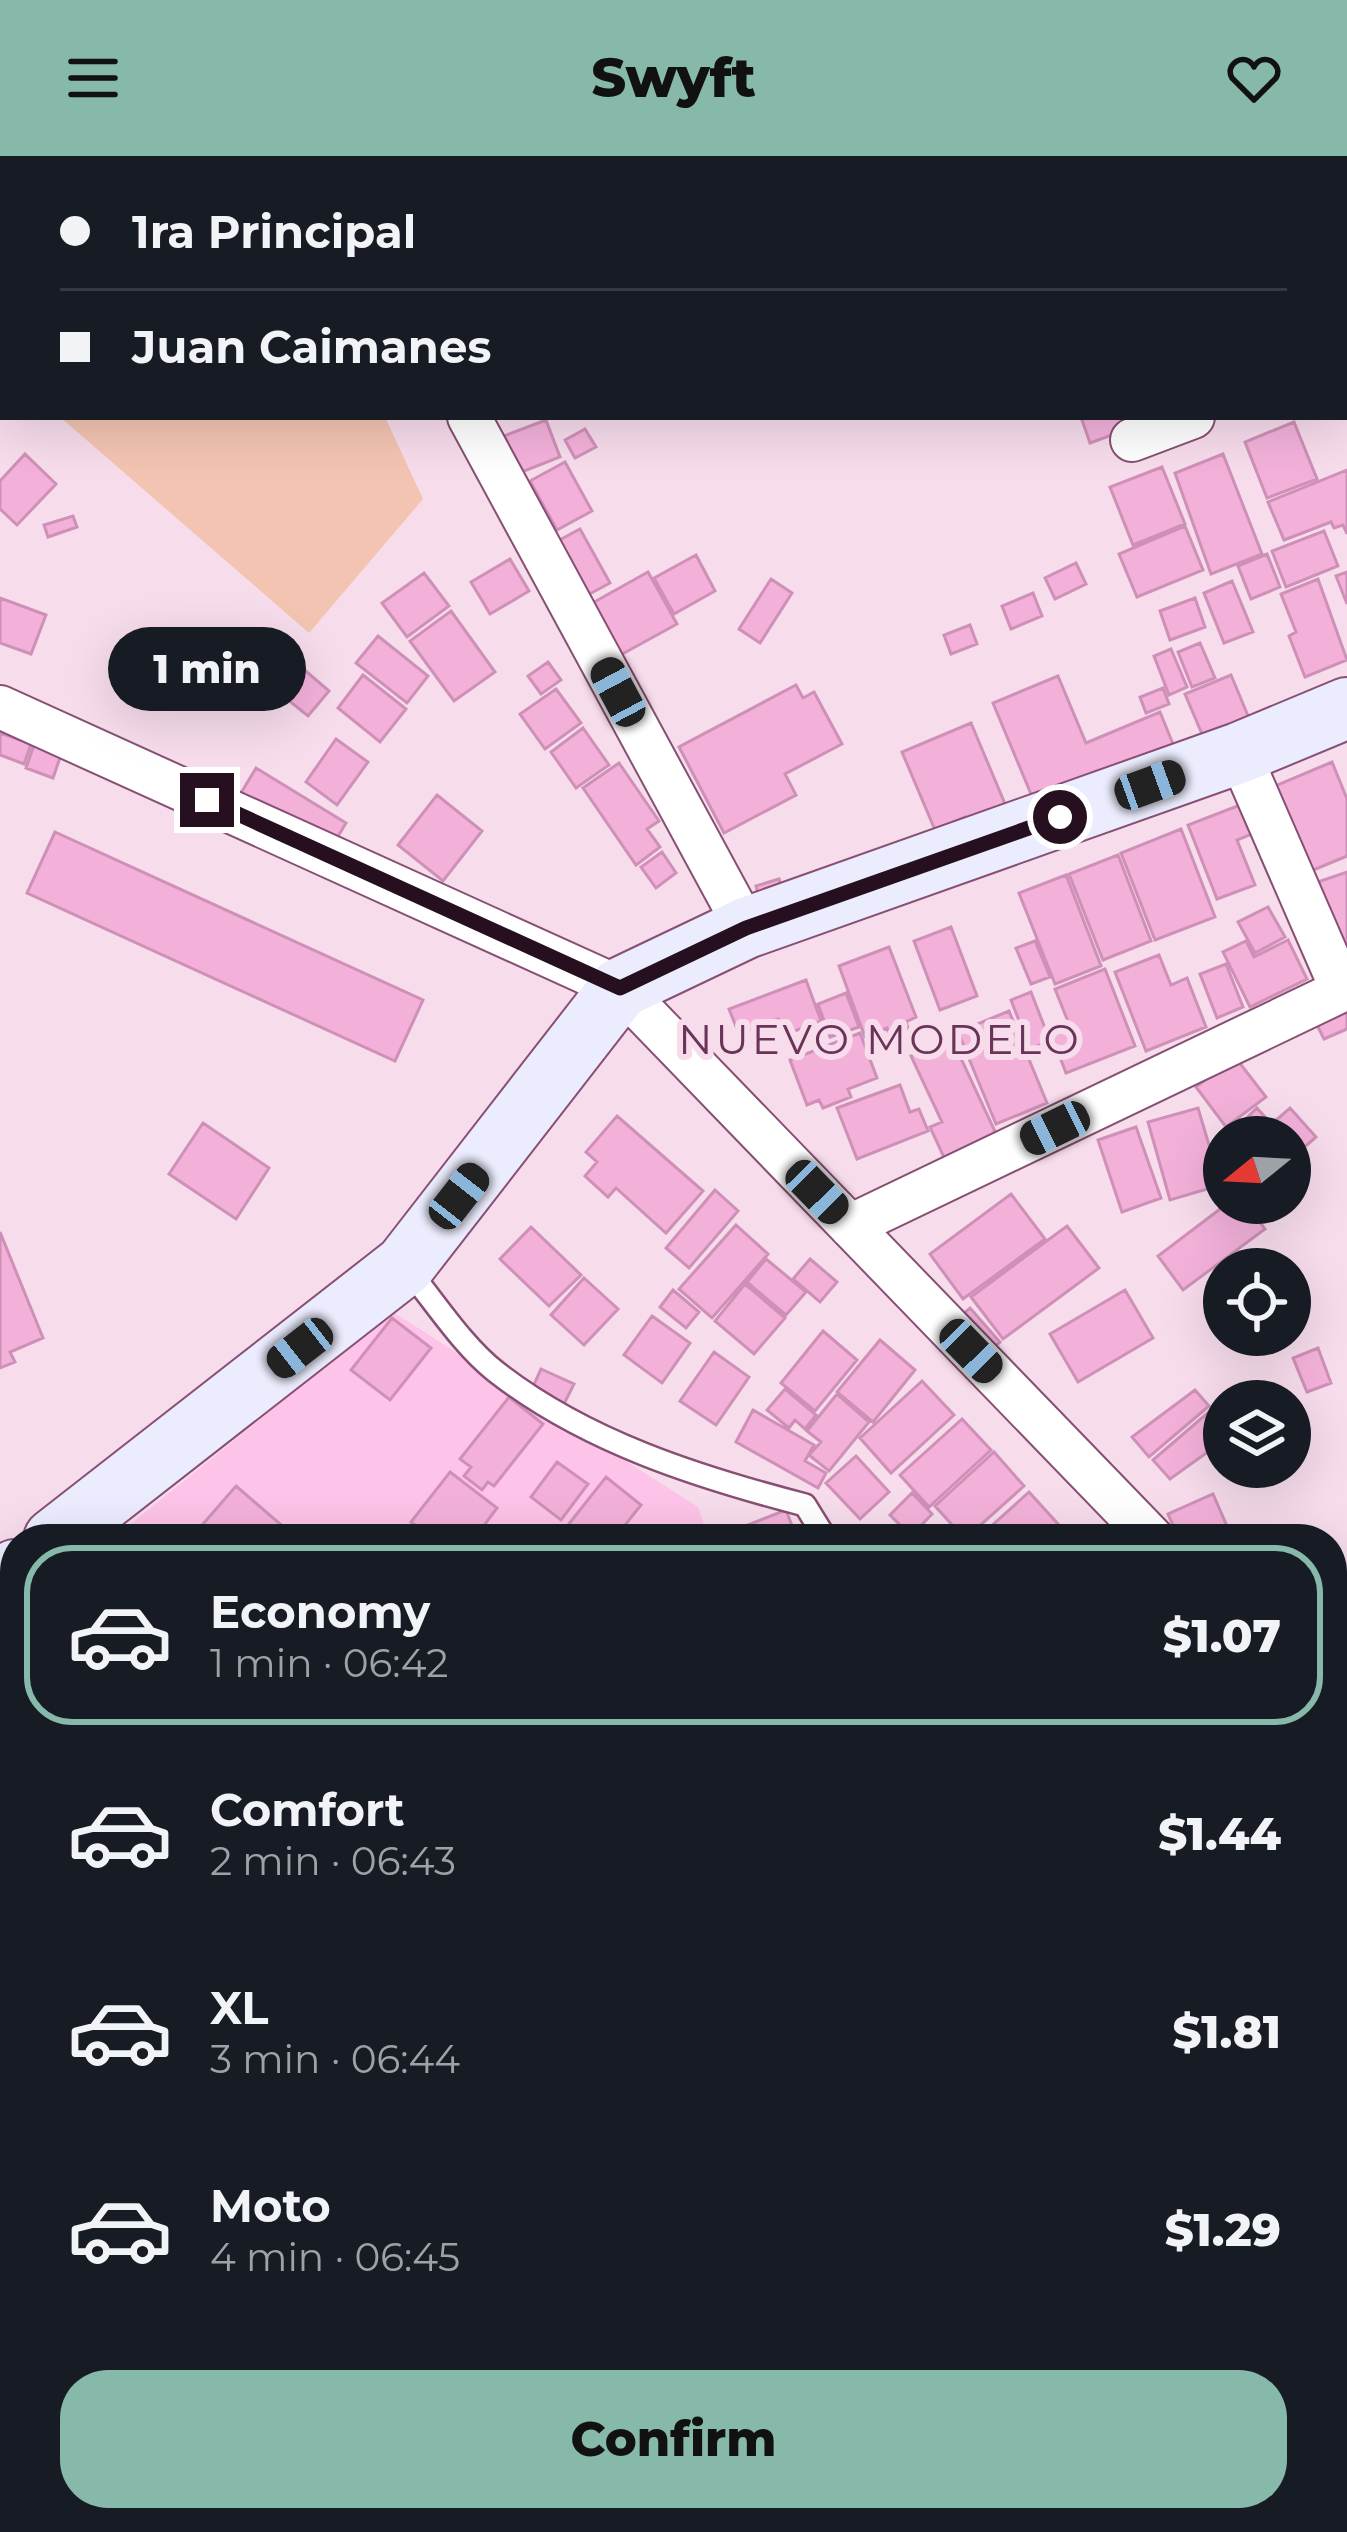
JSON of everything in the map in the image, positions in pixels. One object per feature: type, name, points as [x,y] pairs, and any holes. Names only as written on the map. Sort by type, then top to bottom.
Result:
[{"type":"street","points":[[471,420],[746,928]]},
{"type":"street","points":[[1132,440],[1185,420]]},
{"type":"street","points":[[0,707],[620,988],[1138,1524]]},
{"type":"street","points":[[73,1524],[405,1265],[620,988],[746,928],[1239,754],[1347,708]]},
{"type":"street","points":[[850,1226],[1345,989],[1239,754]]},
{"type":"lane","points":[[405,1265],[492,1369],[582,1428],[724,1484],[805,1505],[817,1524]]},
{"type":"shaded area","points":[[63,420],[386,420],[423,499],[309,633]]},
{"type":"shaded area","points":[[393,1312],[698,1507],[704,1524],[131,1524]]},
{"type":"building","points":[[546,420],[560,457],[519,473],[504,436]]},
{"type":"building","points":[[1082,420],[1140,420],[1142,424],[1090,443]]},
{"type":"building","points":[[1294,422],[1317,479],[1267,498],[1245,442]]},
{"type":"building","points":[[585,429],[596,447],[575,458],[565,440]]},
{"type":"building","points":[[25,454],[56,484],[17,525],[0,509],[0,481]]},
{"type":"building","points":[[1223,454],[1262,554],[1211,574],[1175,473]]},
{"type":"building","points":[[565,462],[592,511],[557,530],[530,481]]},
{"type":"building","points":[[1162,467],[1185,524],[1133,545],[1110,487]]},
{"type":"building","points":[[1347,470],[1347,534],[1343,525],[1334,528],[1331,522],[1284,540],[1268,502]]},
{"type":"building","points":[[73,516],[77,527],[48,537],[44,525]]},
{"type":"building","points":[[1185,526],[1203,570],[1137,597],[1119,554]]},
{"type":"building","points":[[580,529],[610,583],[582,598],[552,544]]},
{"type":"building","points":[[1324,531],[1338,566],[1286,587],[1272,551]]},
{"type":"building","points":[[1267,554],[1280,587],[1251,599],[1238,566]]},
{"type":"building","points":[[696,555],[715,591],[674,614],[654,578]]},
{"type":"building","points":[[510,559],[529,591],[490,614],[471,582]]},
{"type":"building","points":[[1076,563],[1086,584],[1055,599],[1045,578]]},
{"type":"building","points":[[648,572],[677,624],[615,658],[587,606]]},
{"type":"building","points":[[1347,572],[1347,604],[1336,576]]},
{"type":"building","points":[[424,573],[449,606],[407,637],[382,603]]},
{"type":"building","points":[[771,579],[792,593],[760,643],[739,629]]},
{"type":"building","points":[[1318,579],[1347,660],[1305,677],[1289,636],[1296,632],[1281,594]]},
{"type":"building","points":[[1232,581],[1253,632],[1224,643],[1204,593]]},
{"type":"building","points":[[1033,593],[1042,616],[1011,629],[1002,606]]},
{"type":"building","points":[[0,598],[46,615],[31,654],[0,643]]},
{"type":"building","points":[[1195,598],[1205,627],[1170,640],[1160,611]]},
{"type":"building","points":[[451,611],[495,672],[454,701],[410,641]]},
{"type":"building","points":[[970,625],[977,644],[951,654],[944,635]]},
{"type":"building","points":[[378,636],[428,676],[407,703],[356,663]]},
{"type":"building","points":[[1200,643],[1215,678],[1192,687],[1178,652]]},
{"type":"building","points":[[1171,649],[1187,687],[1169,695],[1154,656]]},
{"type":"building","points":[[294,661],[329,691],[308,716],[272,687]]},
{"type":"building","points":[[548,662],[561,680],[541,694],[528,676]]},
{"type":"building","points":[[363,675],[406,709],[380,742],[338,708]]},
{"type":"building","points":[[1231,675],[1251,723],[1205,741],[1185,694]]},
{"type":"building","points":[[1058,676],[1086,743],[1160,712],[1175,749],[1036,806],[993,703]]},
{"type":"building","points":[[796,685],[803,698],[814,692],[842,744],[785,774],[796,795],[724,833],[679,747]]},
{"type":"building","points":[[1163,688],[1169,704],[1146,713],[1140,697]]},
{"type":"building","points":[[556,689],[581,723],[545,749],[520,714]]},
{"type":"building","points":[[971,723],[1008,811],[970,827],[965,817],[935,830],[902,752]]},
{"type":"building","points":[[583,728],[609,765],[576,788],[551,752]]},
{"type":"building","points":[[0,733],[31,744],[24,764],[0,755]]},
{"type":"building","points":[[336,739],[368,762],[337,805],[306,782]]},
{"type":"building","points":[[35,742],[62,752],[53,778],[26,768]]},
{"type":"building","points":[[1332,762],[1347,799],[1347,856],[1299,876],[1263,791]]},
{"type":"building","points":[[619,763],[659,821],[647,829],[660,847],[636,865],[583,788]]},
{"type":"building","points":[[256,768],[346,823],[331,848],[241,793]]},
{"type":"building","points":[[437,795],[482,831],[443,881],[398,845]]},
{"type":"building","points":[[1240,805],[1252,834],[1237,840],[1255,885],[1217,899],[1188,825]]},
{"type":"building","points":[[1181,829],[1215,917],[1155,940],[1121,853]]},
{"type":"building","points":[[55,832],[423,1000],[395,1061],[27,893]]},
{"type":"building","points":[[662,852],[676,873],[656,888],[641,867]]},
{"type":"building","points":[[1118,855],[1151,941],[1103,960],[1069,874]]},
{"type":"building","points":[[1347,872],[1347,955],[1344,956],[1318,882]]},
{"type":"building","points":[[1066,875],[1101,966],[1055,984],[1019,893]]},
{"type":"building","points":[[779,879],[784,898],[763,911],[756,886]]},
{"type":"building","points":[[1268,907],[1285,937],[1255,953],[1238,922]]},
{"type":"building","points":[[951,927],[977,996],[940,1010],[914,941]]},
{"type":"building","points":[[1288,940],[1307,979],[1250,1007],[1223,952],[1246,941],[1254,957]]},
{"type":"building","points":[[1035,941],[1050,977],[1031,984],[1016,948]]},
{"type":"building","points":[[889,947],[916,1017],[906,1022],[913,1043],[894,1050],[887,1028],[865,1037],[839,966]]},
{"type":"building","points":[[1159,955],[1171,985],[1187,978],[1206,1027],[1146,1051],[1115,972]]},
{"type":"building","points":[[1226,964],[1243,1007],[1217,1018],[1200,974]]},
{"type":"building","points":[[1105,969],[1135,1046],[1066,1073],[1050,1031],[1069,1024],[1055,989]]},
{"type":"building","points":[[806,980],[821,1021],[784,1035],[778,1019],[739,1034],[729,1009]]},
{"type":"building","points":[[1031,992],[1050,1041],[1030,1049],[1011,1000]]},
{"type":"building","points":[[846,993],[859,1027],[830,1037],[818,1004]]},
{"type":"building","points":[[1347,1004],[1347,1029],[1324,1039],[1314,1019]]},
{"type":"building","points":[[1009,1011],[1047,1103],[996,1124],[958,1032]]},
{"type":"building","points":[[860,1033],[877,1078],[848,1089],[851,1097],[823,1108],[819,1100],[807,1105],[790,1060]]},
{"type":"building","points":[[951,1037],[999,1140],[947,1164],[930,1127],[942,1122],[911,1056]]},
{"type":"building","points":[[1235,1057],[1266,1097],[1241,1116],[1218,1116],[1196,1087]]},
{"type":"building","points":[[900,1085],[910,1112],[919,1109],[928,1131],[857,1159],[837,1108]]},
{"type":"building","points":[[1198,1108],[1203,1125],[1203,1190],[1170,1200],[1148,1122]]},
{"type":"building","points":[[617,1116],[703,1191],[666,1233],[616,1188],[608,1197],[585,1176],[597,1162],[586,1152]]},
{"type":"building","points":[[203,1123],[269,1168],[236,1219],[169,1174]]},
{"type":"building","points":[[1136,1127],[1161,1198],[1122,1212],[1098,1140]]},
{"type":"building","points":[[715,1190],[738,1211],[689,1268],[666,1248]]},
{"type":"building","points":[[1011,1194],[1045,1239],[963,1299],[930,1254]]},
{"type":"building","points":[[1203,1222],[1261,1224],[1265,1229],[1239,1248],[1203,1248],[1203,1275],[1183,1290],[1158,1256]]},
{"type":"building","points":[[736,1225],[768,1254],[712,1318],[679,1289]]},
{"type":"building","points":[[1067,1226],[1099,1268],[1003,1339],[971,1297]]},
{"type":"building","points":[[531,1227],[581,1275],[549,1306],[500,1259]]},
{"type":"building","points":[[0,1232],[43,1338],[10,1352],[15,1362],[0,1368]]},
{"type":"building","points":[[766,1259],[806,1292],[786,1315],[747,1282]]},
{"type":"building","points":[[810,1259],[837,1282],[820,1302],[793,1279]]},
{"type":"building","points":[[584,1278],[618,1309],[584,1345],[551,1315]]},
{"type":"building","points":[[745,1284],[785,1318],[754,1354],[715,1321]]},
{"type":"building","points":[[673,1290],[699,1312],[686,1328],[660,1307]]},
{"type":"building","points":[[1125,1290],[1153,1338],[1078,1382],[1050,1334]]},
{"type":"building","points":[[970,1308],[1000,1342],[983,1357],[954,1322]]},
{"type":"building","points":[[652,1316],[690,1343],[662,1383],[624,1355]]},
{"type":"building","points":[[392,1318],[431,1348],[390,1400],[351,1370]]},
{"type":"building","points":[[823,1331],[857,1360],[815,1411],[781,1383]]},
{"type":"building","points":[[880,1340],[915,1370],[873,1422],[837,1392]]},
{"type":"building","points":[[1318,1348],[1331,1383],[1311,1390],[1311,1380],[1302,1380],[1293,1358],[1311,1356]]},
{"type":"building","points":[[714,1352],[749,1377],[716,1425],[680,1401]]},
{"type":"building","points":[[541,1369],[574,1384],[564,1404],[532,1389]]},
{"type":"building","points":[[922,1381],[954,1415],[891,1473],[860,1438]]},
{"type":"building","points":[[785,1389],[816,1415],[805,1429],[795,1420],[789,1428],[767,1410]]},
{"type":"building","points":[[1195,1390],[1203,1399],[1203,1411],[1149,1457],[1132,1437]]},
{"type":"building","points":[[837,1394],[869,1422],[829,1471],[809,1455],[821,1442],[807,1431]]},
{"type":"building","points":[[509,1397],[543,1424],[494,1486],[488,1482],[482,1490],[464,1476],[471,1467],[460,1459]]},
{"type":"building","points":[[753,1410],[814,1445],[805,1461],[826,1473],[818,1488],[736,1442]]},
{"type":"building","points":[[1203,1417],[1203,1455],[1170,1479],[1153,1460]]},
{"type":"building","points":[[962,1419],[991,1450],[929,1507],[900,1475]]},
{"type":"building","points":[[994,1452],[1024,1486],[982,1524],[951,1524],[935,1506]]},
{"type":"building","points":[[856,1456],[889,1492],[860,1519],[826,1483]]},
{"type":"building","points":[[557,1462],[588,1484],[561,1520],[531,1497]]},
{"type":"building","points":[[450,1472],[497,1508],[485,1524],[411,1522]]},
{"type":"building","points":[[606,1477],[641,1505],[626,1524],[569,1524]]},
{"type":"building","points":[[236,1486],[280,1524],[203,1524]]},
{"type":"building","points":[[1029,1492],[1058,1524],[994,1524]]},
{"type":"building","points":[[912,1493],[932,1514],[922,1524],[899,1524],[890,1515]]},
{"type":"building","points":[[1213,1494],[1226,1524],[1172,1524],[1168,1514]]},
{"type":"building","points":[[786,1510],[791,1524],[750,1524]]},
{"type":"district","name":"NUEVO MODELO","points":[[880,1039]]},
{"type":"route","points":[[207,800],[620,988],[746,928],[1060,817]]}]
